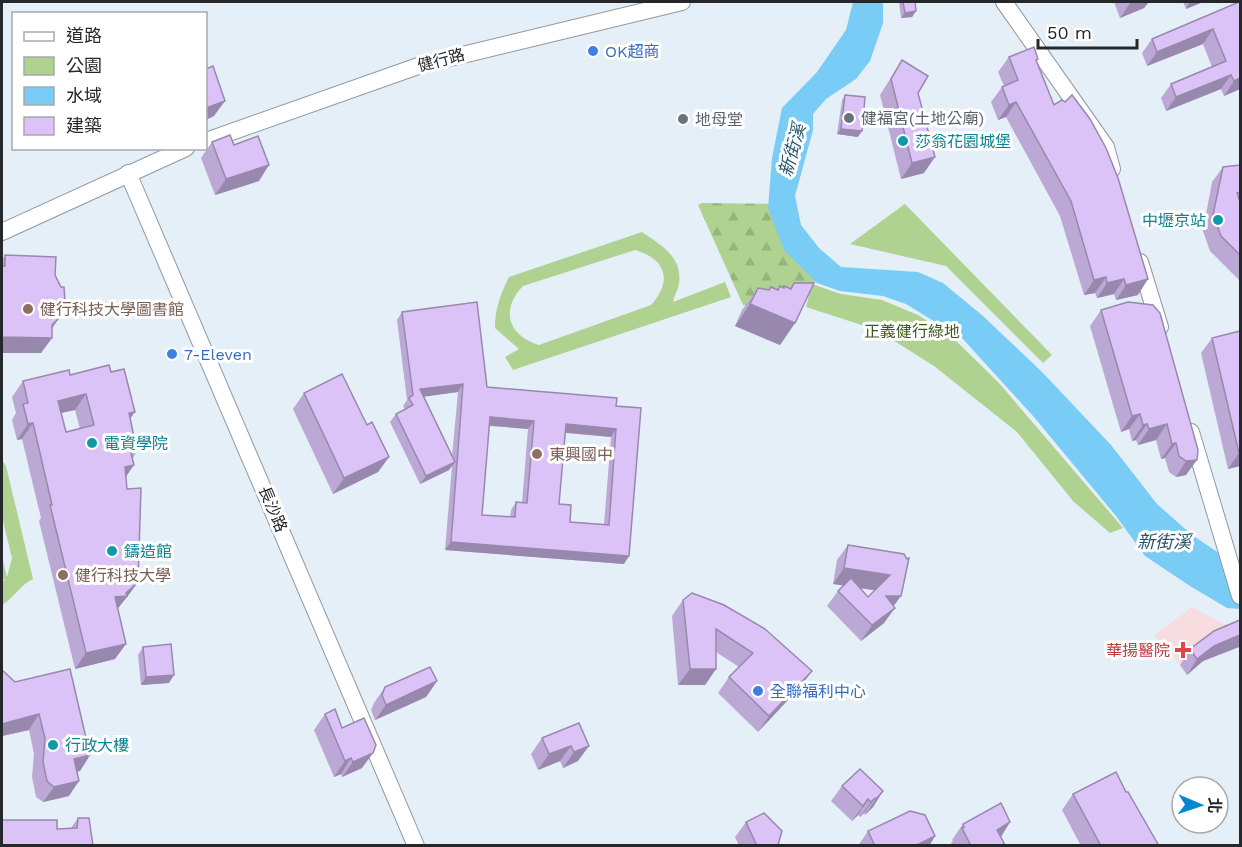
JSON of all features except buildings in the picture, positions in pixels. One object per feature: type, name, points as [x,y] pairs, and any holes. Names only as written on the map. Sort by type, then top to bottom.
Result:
[{"type":"street","name":"健行路","points":[[207,141],[421,64],[682,2]]},
{"type":"street","points":[[1004,2],[1106,147],[1119,190]]},
{"type":"street","points":[[2,232],[181,150]]},
{"type":"street","name":"長沙路","points":[[128,173],[417,846]]},
{"type":"street","points":[[1135,243],[1164,341]]},
{"type":"street","points":[[1187,417],[1240,596]]},
{"type":"shaded area","name":"華揚醫院","points":[[1192,607],[1229,626],[1180,665],[1154,635]]},
{"type":"green space","points":[[702,203],[778,204],[821,274],[800,304],[743,305],[698,205]]},
{"type":"green space","name":"正義健行綠地","points":[[905,204],[1052,355],[1043,363],[946,266],[850,244]]},
{"type":"green space","points":[[642,232],[669,253],[678,266],[679,284],[673,302],[725,282],[731,297],[513,370],[505,357],[519,349],[495,328],[499,302],[509,277]],"holes":[[[635,250],[645,254],[659,265],[664,279],[662,288],[651,305],[539,345],[528,341],[514,328],[511,321],[511,304],[523,286]]]},
{"type":"green space","name":"正義健行綠地","points":[[812,284],[841,294],[882,300],[918,315],[952,337],[999,383],[1123,528],[1110,533],[1073,501],[1017,432],[934,366],[877,330],[806,307]]},
{"type":"green space","points":[[2,460],[6,466],[33,579],[2,605],[2,583],[5,579],[2,580],[2,557],[7,577],[12,558],[2,517]]},
{"type":"water","name":"新街溪","points":[[853,2],[883,2],[883,23],[870,61],[856,79],[826,99],[813,114],[813,130],[795,196],[801,225],[819,248],[841,267],[918,272],[943,283],[983,316],[1042,372],[1111,445],[1157,504],[1192,535],[1240,567],[1240,609],[1227,608],[1145,556],[1116,516],[1034,417],[963,339],[906,304],[883,296],[840,291],[817,283],[784,250],[768,208],[772,158],[782,108],[817,72],[846,30]]},
{"type":"place","name":"OK超商","points":[[593,51]]},
{"type":"place","name":"健福宮(土地公廟)","points":[[849,118]]},
{"type":"place","name":"地母堂","points":[[683,119]]},
{"type":"place","name":"莎翁花園城堡","points":[[903,141]]},
{"type":"place","name":"中壢京站","points":[[1218,220]]},
{"type":"place","name":"健行科技大學圖書館","points":[[28,309]]},
{"type":"place","name":"7-Eleven","points":[[172,354]]},
{"type":"place","name":"電資學院","points":[[92,443]]},
{"type":"place","name":"東興國中","points":[[537,454]]},
{"type":"place","name":"鑄造館","points":[[112,551]]},
{"type":"place","name":"健行科技大學","points":[[63,575]]},
{"type":"place","name":"華揚醫院","points":[[1183,650]]},
{"type":"place","name":"全聯福利中心","points":[[758,691]]},
{"type":"place","name":"行政大樓","points":[[53,745]]}]
